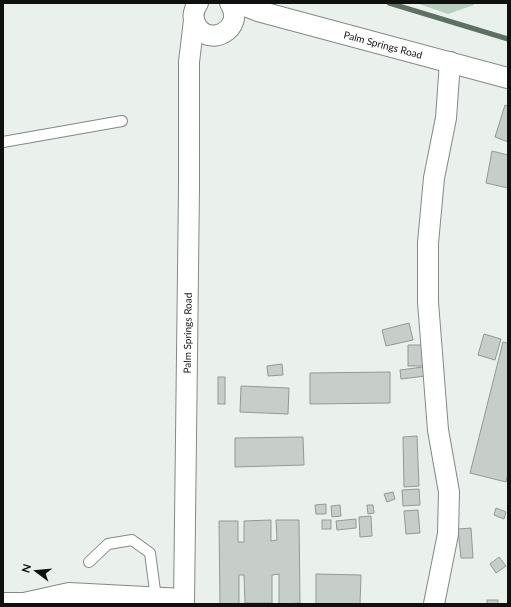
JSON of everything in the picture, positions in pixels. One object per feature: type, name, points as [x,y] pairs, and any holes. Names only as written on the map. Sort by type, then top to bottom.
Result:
[{"type":"street","points":[[196,8],[197,27],[208,35],[215,36],[222,34],[232,25],[234,11],[230,3]]},
{"type":"street","name":"Palm Springs Road","points":[[237,3],[258,11],[508,78]]},
{"type":"street","name":"Palm Springs Road","points":[[184,601],[190,188],[189,62],[196,8]]},
{"type":"street","points":[[232,25],[258,11]]},
{"type":"street","points":[[189,62],[215,36]]},
{"type":"street","points":[[434,604],[448,534],[449,492],[438,423],[428,302],[428,243],[434,178],[446,118],[450,62]]},
{"type":"street","points":[[3,604],[24,603],[69,594],[100,600],[156,598],[184,601]]},
{"type":"lane","points":[[3,142],[122,121]]},
{"type":"lane","points":[[89,562],[108,544],[132,540],[150,553],[156,598]]},
{"type":"green space","points":[[416,3],[473,3],[474,5],[448,14]]},
{"type":"building","points":[[505,105],[508,106],[508,142],[495,137]]},
{"type":"building","points":[[492,151],[508,155],[508,188],[486,183]]},
{"type":"building","points":[[409,323],[413,340],[386,346],[382,330]]},
{"type":"building","points":[[484,334],[501,339],[495,360],[478,355]]},
{"type":"building","points":[[503,342],[508,343],[508,473],[506,482],[470,473]]},
{"type":"building","points":[[408,345],[424,345],[425,366],[408,366]]},
{"type":"building","points":[[282,364],[283,375],[268,376],[267,366]]},
{"type":"building","points":[[423,367],[425,376],[401,379],[400,370]]},
{"type":"building","points":[[390,372],[390,403],[310,404],[310,373]]},
{"type":"building","points":[[218,377],[225,377],[225,404],[218,404]]},
{"type":"building","points":[[241,386],[289,388],[288,414],[240,412]]},
{"type":"building","points":[[417,436],[419,486],[404,487],[403,437]]},
{"type":"building","points":[[303,437],[304,465],[235,467],[235,438]]},
{"type":"building","points":[[419,489],[420,505],[403,506],[402,490]]},
{"type":"building","points":[[393,492],[395,499],[387,502],[384,494]]},
{"type":"building","points":[[326,504],[326,514],[316,514],[315,505]]},
{"type":"building","points":[[340,505],[341,516],[332,517],[331,506]]},
{"type":"building","points":[[367,505],[373,505],[374,513],[368,514]]},
{"type":"building","points":[[496,508],[506,512],[504,519],[494,515]]},
{"type":"building","points":[[418,510],[420,533],[406,534],[404,511]]},
{"type":"building","points":[[371,516],[372,536],[360,537],[359,517]]},
{"type":"building","points":[[356,519],[356,528],[337,530],[336,521]]},
{"type":"building","points":[[271,520],[271,541],[277,540],[276,520],[299,520],[300,603],[279,604],[279,574],[272,575],[272,603],[245,603],[244,575],[239,575],[239,604],[220,604],[219,521],[238,521],[238,542],[244,542],[244,521]]},
{"type":"building","points":[[322,520],[331,520],[331,529],[322,529]]},
{"type":"building","points":[[471,528],[473,558],[461,558],[458,529]]},
{"type":"building","points":[[499,557],[506,566],[496,573],[490,564]]},
{"type":"building","points":[[316,574],[361,575],[360,604],[316,604]]},
{"type":"building","points":[[487,600],[498,600],[498,604],[487,604]]},
{"type":"waterway","points":[[389,3],[508,39]]}]
